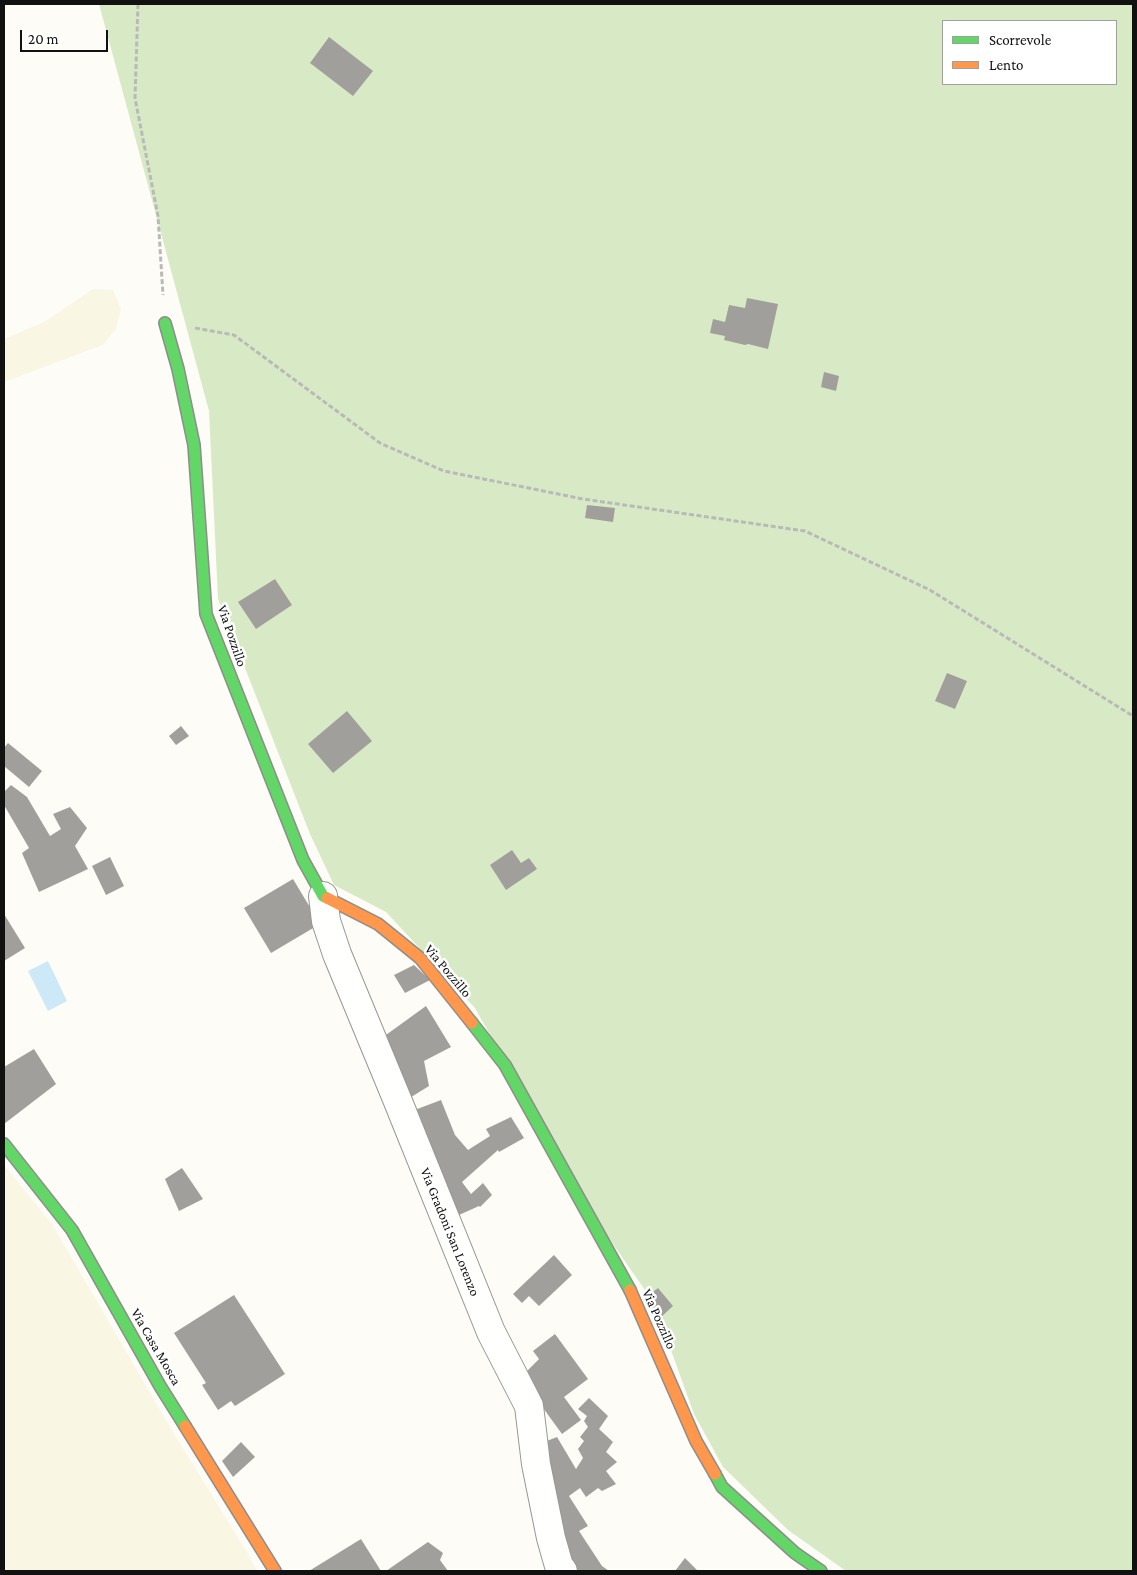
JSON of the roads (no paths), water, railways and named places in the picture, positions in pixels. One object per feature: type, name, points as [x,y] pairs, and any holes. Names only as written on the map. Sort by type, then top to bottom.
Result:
[{"type":"street","name":"Via Pozzillo","points":[[165,323],[178,369],[194,445],[206,614],[303,860],[323,896],[378,924],[420,958],[505,1065],[632,1294],[696,1441],[722,1487],[795,1553],[820,1571]]},
{"type":"street","name":"Via Gradoni San Lorenzo","points":[[323,896],[326,921],[336,954],[487,1323],[529,1406],[536,1464],[551,1538],[559,1566],[563,1571]]},
{"type":"street","name":"Via Casa Mosca","points":[[4,1144],[72,1230],[160,1386],[275,1571]]},
{"type":"water","points":[[48,961],[67,1001],[48,1011],[28,971]]}]
